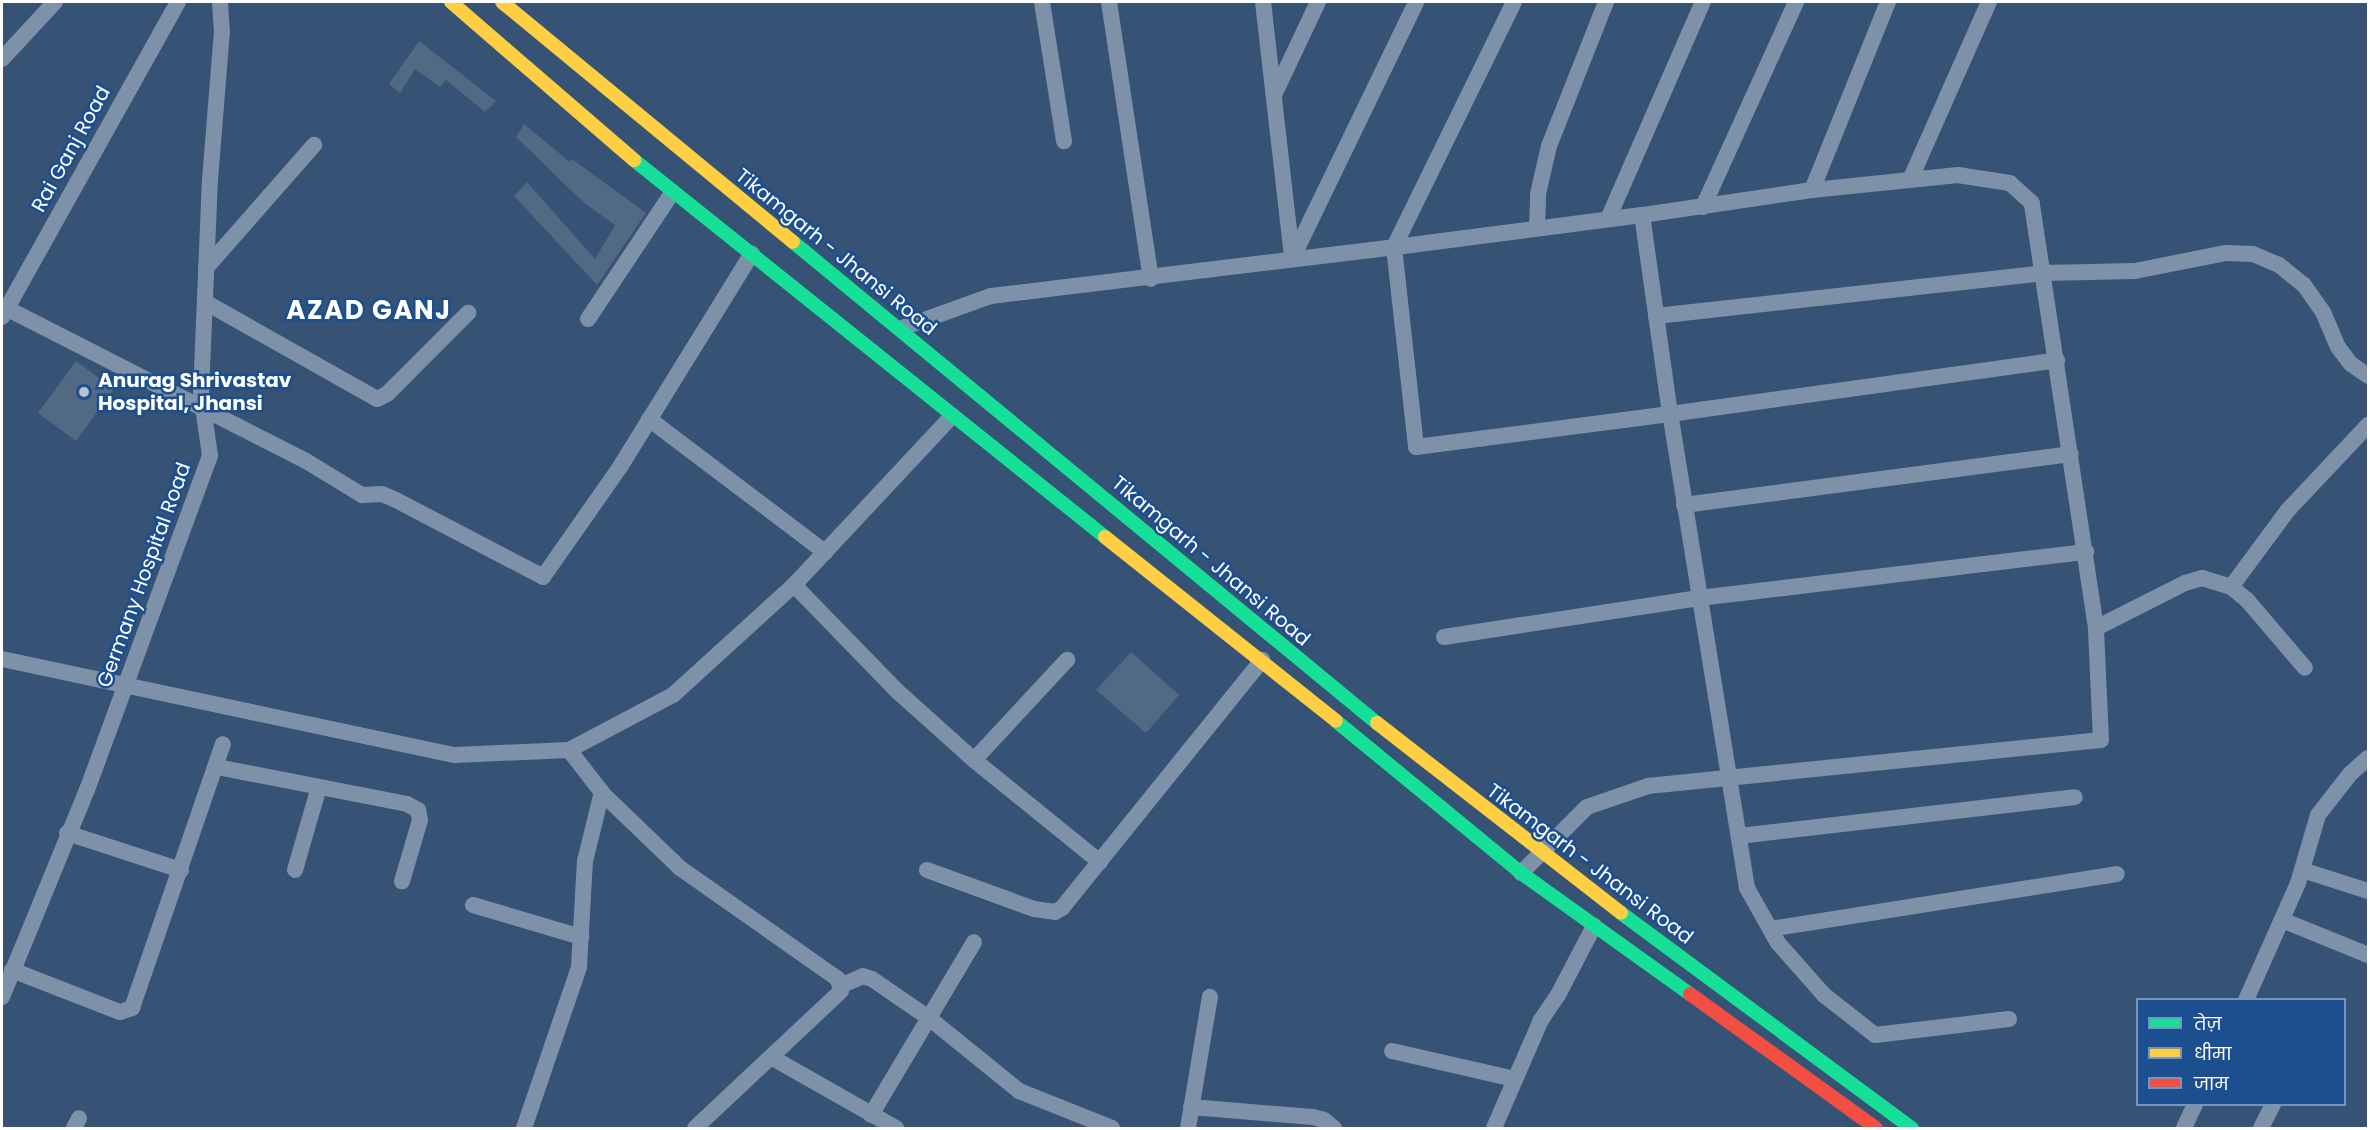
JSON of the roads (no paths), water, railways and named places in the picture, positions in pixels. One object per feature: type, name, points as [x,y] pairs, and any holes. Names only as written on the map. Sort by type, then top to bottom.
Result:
[{"type":"street","points":[[2,59],[55,2]]},
{"type":"street","name":"Rai Ganj Road","points":[[3,311],[178,2]]},
{"type":"street","name":"Germany Hospital Road","points":[[2,997],[87,790],[210,456],[203,411],[205,302],[222,32],[220,2]]},
{"type":"street","points":[[451,2],[672,194],[865,341],[952,416],[1262,660],[1521,873],[1876,1128]]},
{"type":"street","name":"Tikamgarh - Jhansi Road","points":[[502,2],[710,176],[902,328],[1048,451],[1540,853],[1912,1128]]},
{"type":"street","points":[[1042,2],[1064,141]]},
{"type":"street","points":[[1109,2],[1151,279]]},
{"type":"street","points":[[1263,2],[1292,259]]},
{"type":"street","points":[[1274,95],[1317,2]]},
{"type":"street","points":[[1292,259],[1416,2]]},
{"type":"street","points":[[1514,2],[1394,247],[1416,447],[2057,360]]},
{"type":"street","points":[[1537,228],[1538,194],[1549,147],[1606,2]]},
{"type":"street","points":[[1608,219],[1703,2]]},
{"type":"street","points":[[1703,207],[1796,2]]},
{"type":"street","points":[[1812,190],[1888,2]]},
{"type":"street","points":[[1910,180],[1989,2]]},
{"type":"street","points":[[206,268],[314,145]]},
{"type":"street","points":[[902,328],[991,296],[1151,279],[1703,207],[1812,190],[1958,175],[2010,183],[2032,203],[2044,273],[2096,628],[2101,740],[1648,786],[1618,794],[1587,807],[1521,873]]},
{"type":"street","points":[[588,319],[672,194]]},
{"type":"street","points":[[1642,215],[1684,505],[1731,779],[1747,888],[1770,929],[1824,995],[1875,1035],[2009,1019]]},
{"type":"street","points":[[3,311],[306,461],[362,495],[382,494],[396,500],[543,577],[649,419],[752,253]]},
{"type":"street","points":[[1656,316],[2044,273],[2135,271],[2226,253],[2253,254],[2279,265],[2304,285],[2323,312],[2338,347],[2351,364],[2368,376]]},
{"type":"street","points":[[205,302],[377,399],[387,394],[468,313]]},
{"type":"street","points":[[2,658],[124,686],[455,755],[569,750],[673,695],[794,585],[952,416]]},
{"type":"street","points":[[649,419],[825,552]]},
{"type":"street","points":[[2231,587],[2288,510],[2368,425]]},
{"type":"street","points":[[1026,475],[1048,451]]},
{"type":"street","points":[[1684,505],[2071,454]]},
{"type":"street","points":[[1444,638],[1699,598],[2085,552]]},
{"type":"street","points":[[2096,628],[2185,583],[2202,578],[2231,587],[2247,600],[2305,668]]},
{"type":"street","points":[[794,585],[896,690],[974,760],[1100,862]]},
{"type":"street","points":[[974,760],[1067,660]]},
{"type":"street","points":[[927,870],[1034,909],[1055,912],[1100,862],[1262,660]]},
{"type":"street","points":[[12,970],[127,1012],[137,998],[223,744]]},
{"type":"street","points":[[569,750],[602,792],[680,868],[838,979],[841,991],[695,1128]]},
{"type":"street","points":[[2247,998],[2302,870],[2318,816],[2350,774],[2368,758]]},
{"type":"street","points":[[217,767],[407,804],[418,810],[420,820],[402,881]]},
{"type":"street","points":[[295,870],[319,787]]},
{"type":"street","points":[[524,1128],[579,967],[585,861],[602,792]]},
{"type":"street","points":[[1739,836],[2075,797]]},
{"type":"street","points":[[67,834],[182,870]]},
{"type":"street","points":[[2302,870],[2368,891]]},
{"type":"street","points":[[1770,929],[2117,874]]},
{"type":"street","points":[[473,905],[580,937]]},
{"type":"street","points":[[2282,920],[2368,955]]},
{"type":"street","points":[[1494,1128],[1541,1020],[1558,995],[1594,926]]},
{"type":"street","points":[[872,1114],[974,942]]},
{"type":"street","points":[[840,986],[867,977],[929,1018],[1019,1091],[1112,1128]]},
{"type":"street","points":[[1188,1128],[1210,997]]},
{"type":"street","points":[[1392,1051],[1514,1079]]},
{"type":"street","points":[[771,1057],[896,1128]]},
{"type":"street","points":[[2184,1128],[2194,1106]]},
{"type":"street","points":[[2261,1128],[2272,1106]]},
{"type":"street","points":[[1191,1107],[1313,1117],[1324,1120],[1334,1128]]},
{"type":"place","name":"Anurag Shrivastav Hospital, Jhansi","points":[[84,392]]},
{"type":"district","name":"AZAD GANJ","points":[[369,311]]}]
